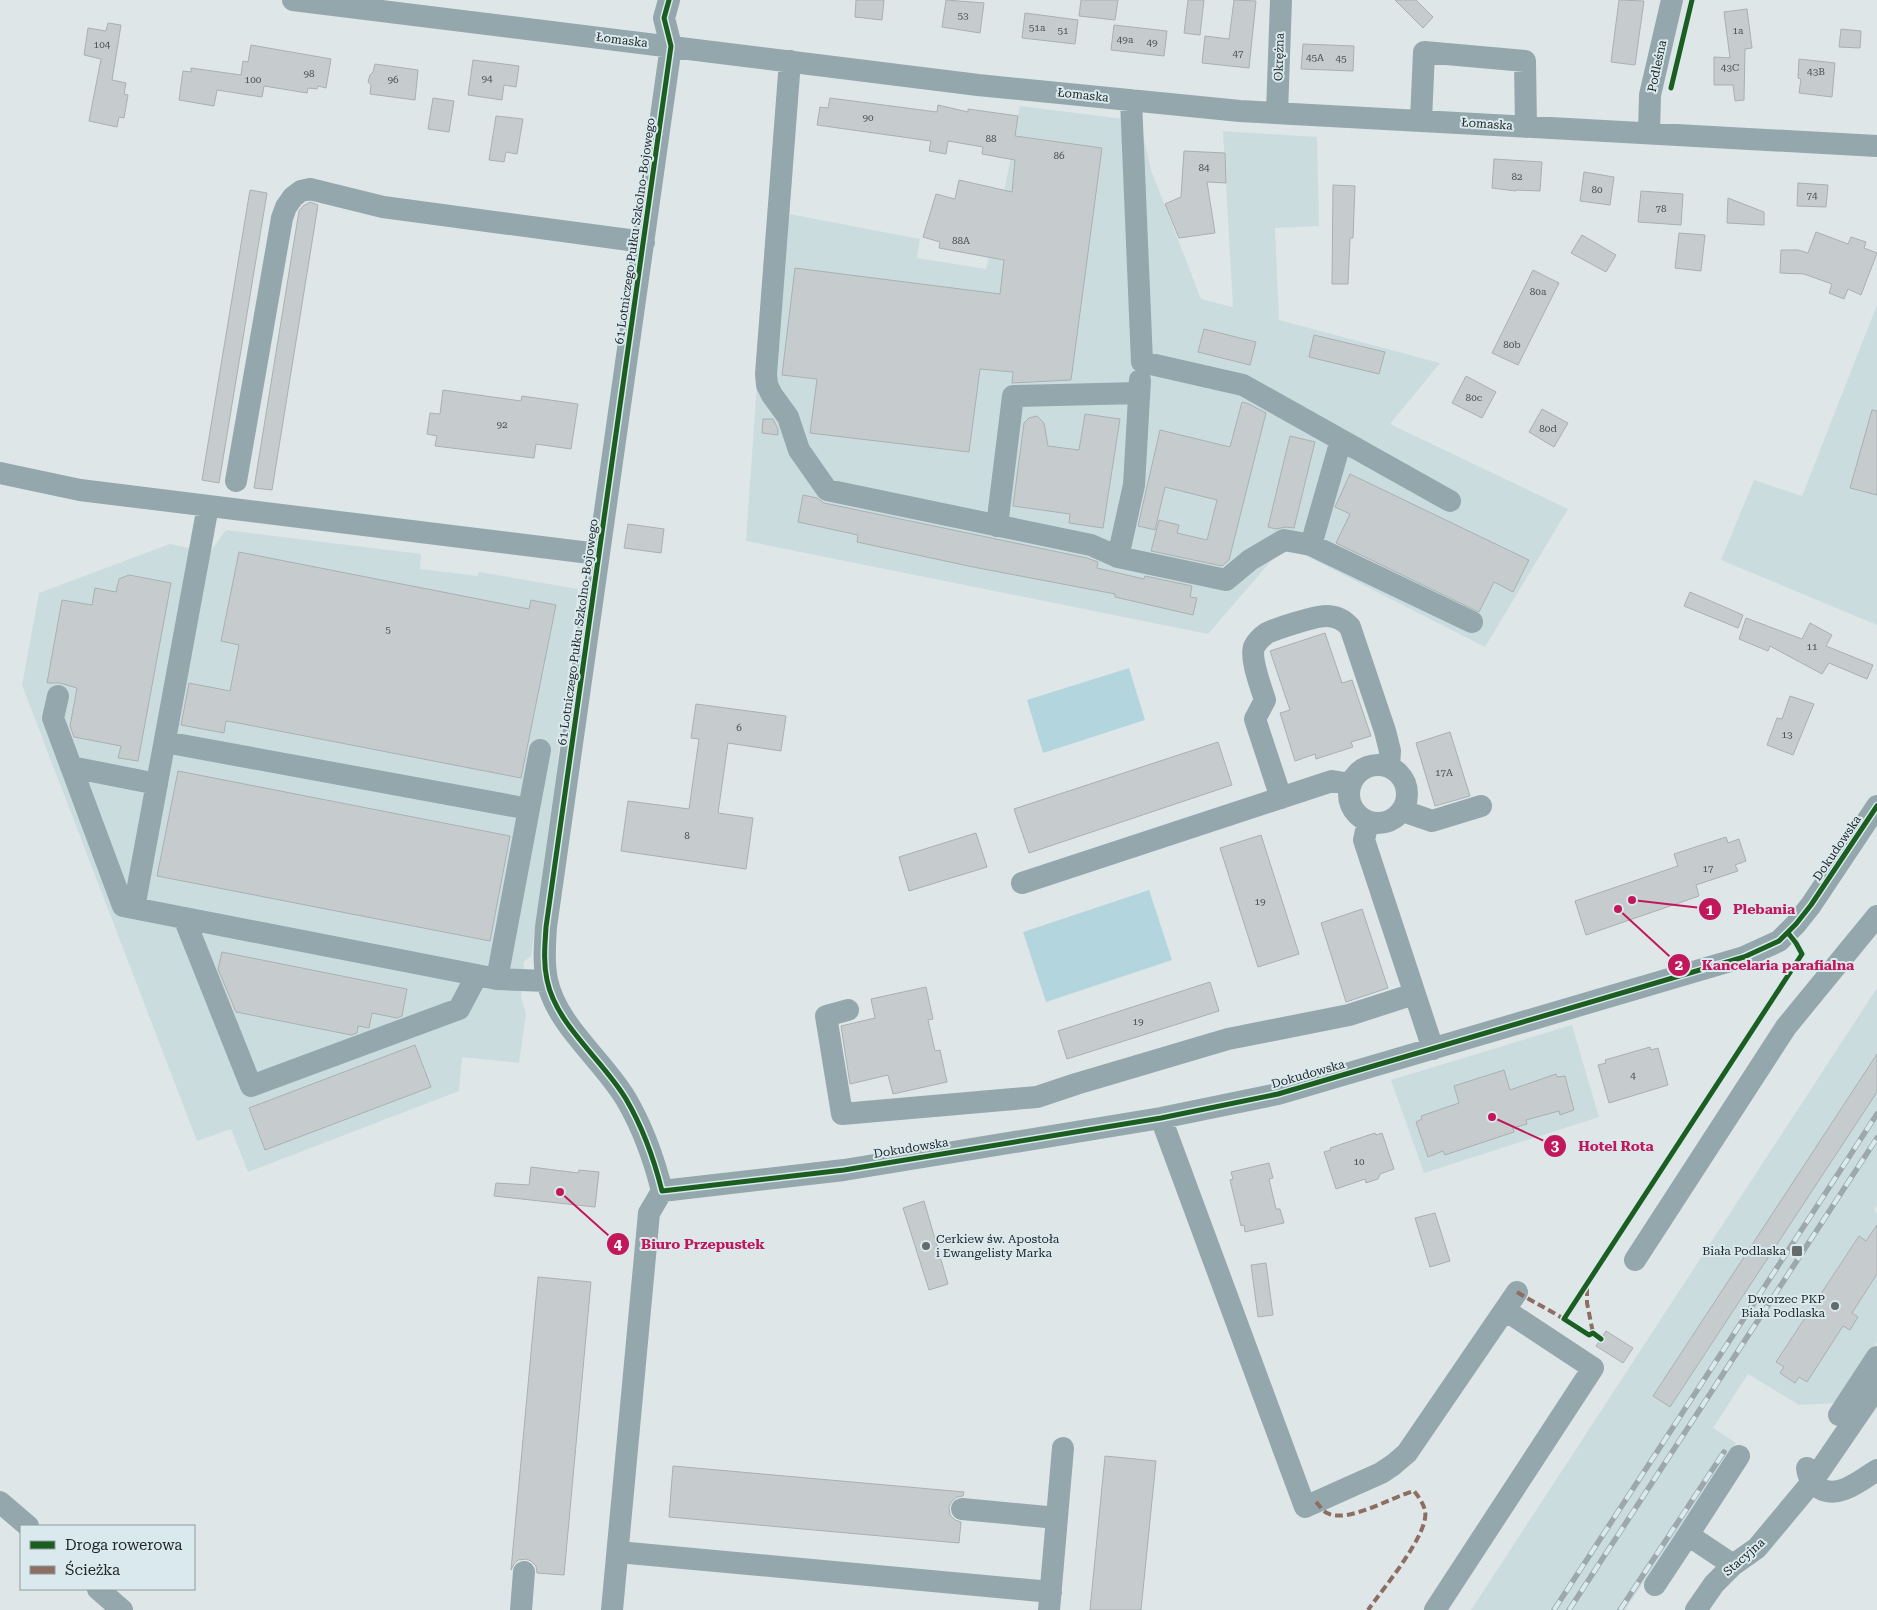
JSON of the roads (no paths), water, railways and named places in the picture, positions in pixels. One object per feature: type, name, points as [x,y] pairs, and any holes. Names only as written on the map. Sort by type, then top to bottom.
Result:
[{"type":"street","name":"Łomaska","points":[[293,0],[436,9],[670,46],[978,85],[1131,100],[1276,113],[1877,146]]},
{"type":"street","name":"61 Lotniczego Pułku Szkolno-Bojowego","points":[[662,1191],[654,1161],[626,1098],[565,1020],[555,1003],[547,981],[544,956],[546,927],[644,242],[670,46],[664,18],[669,0]]},
{"type":"street","name":"Okrężna","points":[[1276,113],[1281,0]]},
{"type":"street","name":"Podleśna","points":[[1649,132],[1650,95],[1672,0]]},
{"type":"street","points":[[1421,120],[1424,52],[1525,61],[1526,127]]},
{"type":"street","points":[[790,61],[766,374],[767,385],[788,417],[799,450],[828,490],[1091,545],[1118,557],[1226,580],[1250,560],[1284,540],[1311,545],[1472,622]]},
{"type":"street","points":[[1118,557],[1134,485],[1142,362],[1131,100]]},
{"type":"street","points":[[236,481],[282,218],[286,207],[293,197],[301,191],[310,189],[321,191],[383,207],[644,242]]},
{"type":"street","points":[[1142,362],[1243,385],[1450,500]]},
{"type":"street","points":[[997,526],[1013,396],[1139,393]]},
{"type":"street","points":[[1311,545],[1341,440]]},
{"type":"street","points":[[0,474],[80,490],[598,554]]},
{"type":"street","points":[[134,908],[208,506]]},
{"type":"street","points":[[1281,798],[1255,719],[1265,700],[1253,650],[1261,637],[1268,633],[1317,617],[1338,618],[1350,627],[1385,731],[1390,751],[1389,766]]},
{"type":"street","points":[[58,696],[53,718],[123,906],[487,977],[547,981]]},
{"type":"street","points":[[165,742],[529,809]]},
{"type":"street","points":[[184,918],[250,1086],[459,1009],[487,977],[529,809],[540,750]]},
{"type":"street","points":[[1376,765],[1389,766],[1400,774],[1406,785],[1408,798],[1403,810],[1393,820],[1381,824],[1368,822],[1357,815],[1350,803],[1349,790],[1351,784],[1363,769],[1376,765]]},
{"type":"street","points":[[71,767],[157,784]]},
{"type":"street","points":[[1022,883],[1332,781],[1351,784]]},
{"type":"street","points":[[1403,810],[1432,821],[1481,806]]},
{"type":"street","name":"Dokudowska","points":[[662,1191],[844,1170],[1161,1118],[1278,1094],[1744,957],[1779,941],[1796,924],[1811,905],[1877,806]]},
{"type":"street","points":[[1368,822],[1364,840],[1433,1049]]},
{"type":"street","points":[[1635,1260],[1786,1027],[1877,916]]},
{"type":"street","points":[[848,1010],[826,1016],[842,1114],[1037,1097],[1228,1039],[1349,1016],[1414,994]]},
{"type":"street","points":[[1161,1118],[1305,1507],[1393,1466],[1407,1452],[1511,1301],[1592,1368],[1434,1610]]},
{"type":"street","points":[[612,1610],[648,1212],[662,1191]]},
{"type":"street","points":[[1877,1357],[1808,1462],[1807,1470],[1812,1482],[1823,1490],[1835,1492],[1852,1486],[1877,1470]]},
{"type":"street","points":[[1877,1388],[1875,1404],[1877,1415]]},
{"type":"street","name":"Stacyjna","points":[[1696,1610],[1714,1584],[1733,1565],[1757,1548],[1812,1482],[1877,1388]]},
{"type":"street","points":[[618,1552],[1050,1601],[1063,1448]]},
{"type":"street","points":[[1655,1585],[1739,1456]]},
{"type":"street","points":[[0,1502],[27,1525]]},
{"type":"street","points":[[962,1509],[1057,1518]]},
{"type":"street","points":[[1688,1535],[1733,1565]]},
{"type":"street","points":[[521,1610],[524,1572]]},
{"type":"street","points":[[99,1590],[122,1610]]},
{"type":"railway","points":[[1554,1610],[1877,1114]]},
{"type":"railway","points":[[1569,1610],[1877,1138]]},
{"type":"railway","points":[[1620,1610],[1724,1452]]},
{"type":"place","name":"Plebania","points":[[1632,900]]},
{"type":"place","name":"Kancelaria parafialna","points":[[1618,909]]},
{"type":"place","name":"Hotel Rota","points":[[1492,1117]]},
{"type":"place","name":"Biuro Przepustek","points":[[560,1192]]},
{"type":"place","name":"Cerkiew św. Apostoła i Ewangelisty Marka","points":[[926,1246]]},
{"type":"place","name":"Biała Podlaska","points":[[1797,1251]]},
{"type":"place","name":"Dworzec PKP Biała Podlaska","points":[[1835,1306]]}]
